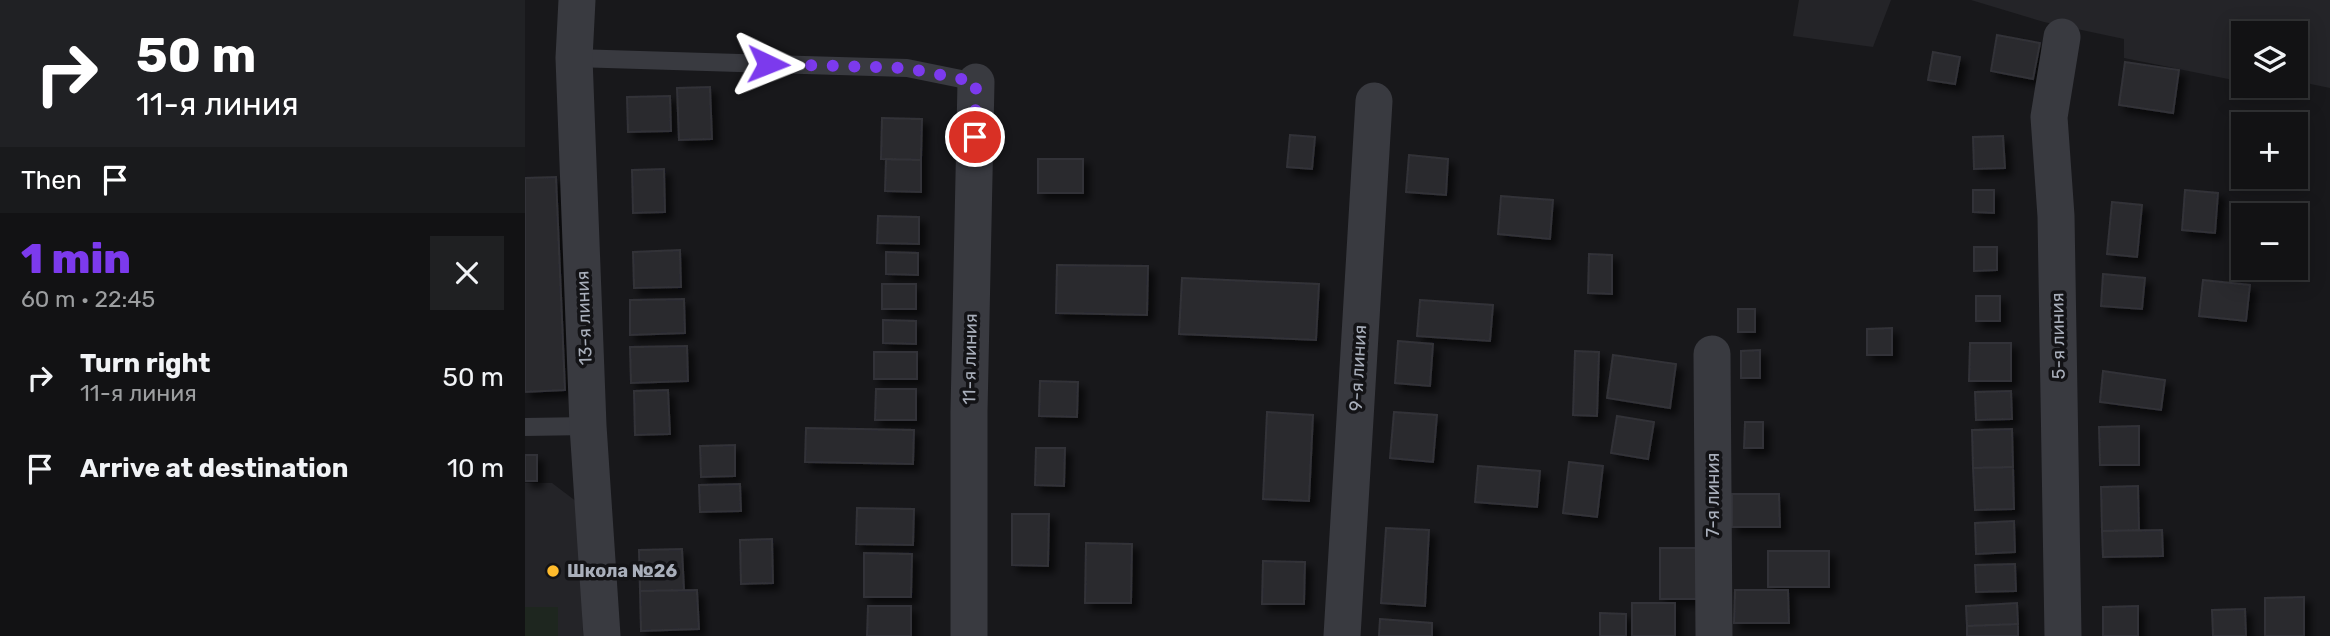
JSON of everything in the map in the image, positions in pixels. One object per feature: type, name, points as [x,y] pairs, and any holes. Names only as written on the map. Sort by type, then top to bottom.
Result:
[{"type":"street","name":"13-я линия","points":[[577,0],[574,58],[588,426],[602,636]]},
{"type":"street","name":"5-я линия","points":[[2062,37],[2049,117],[2056,216],[2063,636]]},
{"type":"street","name":"11-я линия","points":[[969,636],[969,412],[976,82]]},
{"type":"street","name":"9-я линия","points":[[1342,636],[1374,101]]},
{"type":"street","name":"7-я линия","points":[[1712,354],[1714,636]]},
{"type":"lane","points":[[574,58],[907,68],[976,82]]},
{"type":"lane","points":[[525,427],[588,426]]},
{"type":"shaded area","points":[[1799,0],[1891,0],[1873,47],[1793,36]]},
{"type":"shaded area","points":[[1971,0],[2330,0],[2330,88],[2308,83],[2308,21],[2231,21],[2231,80],[2124,58],[2124,39],[2044,22]]},
{"type":"shaded area","name":"Школа №26","points":[[525,483],[552,483],[581,505],[583,636],[525,636]]},
{"type":"shaded area","points":[[525,607],[558,607],[558,636],[525,636]]},
{"type":"building","points":[[1997,35],[2040,43],[2033,79],[1991,71]]},
{"type":"building","points":[[1933,52],[1960,57],[1955,84],[1928,80]]},
{"type":"building","points":[[2125,62],[2179,70],[2173,113],[2119,105]]},
{"type":"building","points":[[710,87],[712,139],[679,140],[677,88]]},
{"type":"building","points":[[670,96],[671,131],[628,132],[627,97]]},
{"type":"building","points":[[882,118],[922,119],[921,160],[881,159]]},
{"type":"building","points":[[1290,135],[1315,137],[1312,169],[1287,167]]},
{"type":"building","points":[[2003,136],[2005,168],[1974,169],[1973,137]]},
{"type":"building","points":[[1409,155],[1448,159],[1446,195],[1406,192]]},
{"type":"building","points":[[886,159],[921,160],[921,192],[885,191]]},
{"type":"building","points":[[1038,159],[1083,159],[1083,193],[1038,193]]},
{"type":"building","points":[[664,169],[665,212],[633,213],[632,170]]},
{"type":"building","points":[[556,177],[565,390],[525,392],[525,178]]},
{"type":"building","points":[[1973,190],[1994,190],[1994,213],[1973,212]]},
{"type":"building","points":[[2185,190],[2218,193],[2215,233],[2182,230]]},
{"type":"building","points":[[1501,196],[1553,200],[1550,239],[1498,234]]},
{"type":"building","points":[[2112,202],[2142,205],[2137,257],[2107,254]]},
{"type":"building","points":[[878,216],[919,217],[919,244],[877,243]]},
{"type":"building","points":[[1974,247],[1997,247],[1997,270],[1974,271]]},
{"type":"building","points":[[680,250],[681,287],[634,288],[633,252]]},
{"type":"building","points":[[886,252],[918,253],[918,275],[886,274]]},
{"type":"building","points":[[1589,254],[1612,255],[1612,294],[1588,293]]},
{"type":"building","points":[[1057,265],[1148,266],[1147,315],[1056,313]]},
{"type":"building","points":[[2103,274],[2145,278],[2142,309],[2101,306]]},
{"type":"building","points":[[1182,278],[1319,284],[1316,340],[1179,334]]},
{"type":"building","points":[[2203,280],[2250,285],[2246,321],[2199,316]]},
{"type":"building","points":[[882,284],[916,284],[916,309],[882,309]]},
{"type":"building","points":[[1976,296],[2000,296],[2000,321],[1976,321]]},
{"type":"building","points":[[684,299],[685,333],[630,335],[630,300]]},
{"type":"building","points":[[1420,300],[1493,305],[1490,341],[1417,336]]},
{"type":"building","points":[[1738,309],[1755,309],[1755,332],[1738,332]]},
{"type":"building","points":[[883,320],[916,321],[916,344],[883,343]]},
{"type":"building","points":[[1892,328],[1892,355],[1867,355],[1867,329]]},
{"type":"building","points":[[1398,341],[1433,344],[1430,386],[1395,383]]},
{"type":"building","points":[[1970,343],[2011,343],[2011,381],[1969,381]]},
{"type":"building","points":[[687,346],[688,381],[631,383],[630,347]]},
{"type":"building","points":[[1760,350],[1760,378],[1741,378],[1741,351]]},
{"type":"building","points":[[1575,351],[1599,352],[1597,416],[1573,415]]},
{"type":"building","points":[[874,352],[917,352],[917,379],[874,379]]},
{"type":"building","points":[[1613,355],[1676,364],[1670,408],[1607,398]]},
{"type":"building","points":[[2103,371],[2165,380],[2161,410],[2100,402]]},
{"type":"building","points":[[1040,381],[1078,382],[1077,417],[1039,416]]},
{"type":"building","points":[[876,389],[916,389],[916,420],[875,420]]},
{"type":"building","points":[[668,390],[670,434],[635,435],[634,391]]},
{"type":"building","points":[[2011,391],[2012,419],[1976,420],[1975,392]]},
{"type":"building","points":[[1267,412],[1313,415],[1309,501],[1263,499]]},
{"type":"building","points":[[1394,412],[1437,415],[1433,462],[1390,458]]},
{"type":"building","points":[[1617,416],[1654,422],[1648,459],[1611,453]]},
{"type":"building","points":[[1745,422],[1763,422],[1763,448],[1744,448]]},
{"type":"building","points":[[2139,426],[2139,465],[2100,465],[2099,427]]},
{"type":"building","points":[[806,428],[914,430],[913,464],[805,462]]},
{"type":"building","points":[[2012,429],[2013,467],[1973,468],[1972,430]]},
{"type":"building","points":[[735,445],[735,476],[701,477],[700,446]]},
{"type":"building","points":[[1036,448],[1065,448],[1064,486],[1035,485]]},
{"type":"building","points":[[525,455],[537,455],[537,481],[525,481]]},
{"type":"building","points":[[1569,462],[1603,466],[1597,517],[1563,513]]},
{"type":"building","points":[[1478,466],[1540,471],[1537,507],[1475,502]]},
{"type":"building","points":[[2013,467],[2014,509],[1975,510],[1973,468]]},
{"type":"building","points":[[740,484],[741,511],[700,512],[699,485]]},
{"type":"building","points":[[2138,486],[2139,530],[2102,531],[2101,487]]},
{"type":"building","points":[[1732,494],[1779,494],[1780,527],[1732,527]]},
{"type":"building","points":[[857,508],[914,509],[913,545],[856,544]]},
{"type":"building","points":[[1012,514],[1049,514],[1048,566],[1012,565]]},
{"type":"building","points":[[2014,521],[2015,552],[1976,554],[1975,523]]},
{"type":"building","points":[[1386,528],[1429,530],[1425,606],[1381,603]]},
{"type":"building","points":[[2162,530],[2163,556],[2103,557],[2102,531]]},
{"type":"building","points":[[772,539],[773,583],[741,584],[740,540]]},
{"type":"building","points":[[1086,543],[1132,544],[1131,603],[1085,603]]},
{"type":"building","points":[[1660,548],[1696,548],[1697,599],[1660,599]]},
{"type":"building","points":[[682,549],[684,590],[640,591],[639,550]]},
{"type":"building","points":[[1768,551],[1829,551],[1829,587],[1768,587]]},
{"type":"building","points":[[864,553],[912,554],[911,597],[864,597]]},
{"type":"building","points":[[1263,561],[1305,562],[1304,604],[1262,604]]},
{"type":"building","points":[[2015,564],[2016,591],[1976,592],[1975,565]]},
{"type":"building","points":[[697,590],[699,629],[641,631],[640,591]]},
{"type":"building","points":[[1735,590],[1788,590],[1789,623],[1734,623]]},
{"type":"building","points":[[2304,597],[2304,636],[2265,636],[2265,598]]},
{"type":"building","points":[[1632,603],[1675,603],[1675,636],[1632,636]]},
{"type":"building","points":[[2017,603],[2018,624],[1967,626],[1966,606]]},
{"type":"building","points":[[868,606],[911,606],[911,636],[867,636]]},
{"type":"building","points":[[2138,606],[2138,636],[2103,636],[2103,607]]},
{"type":"building","points":[[2245,609],[2246,636],[2213,636],[2212,610]]},
{"type":"building","points":[[1600,613],[1626,614],[1626,636],[1600,636]]},
{"type":"building","points":[[1380,619],[1432,623],[1432,636],[1379,636]]},
{"type":"building","points":[[2018,624],[2018,636],[1967,636],[1967,626]]},
{"type":"place","name":"Школа №26","points":[[553,571]]},
{"type":"route","points":[[768,64],[907,68],[976,82],[975,137]]}]
